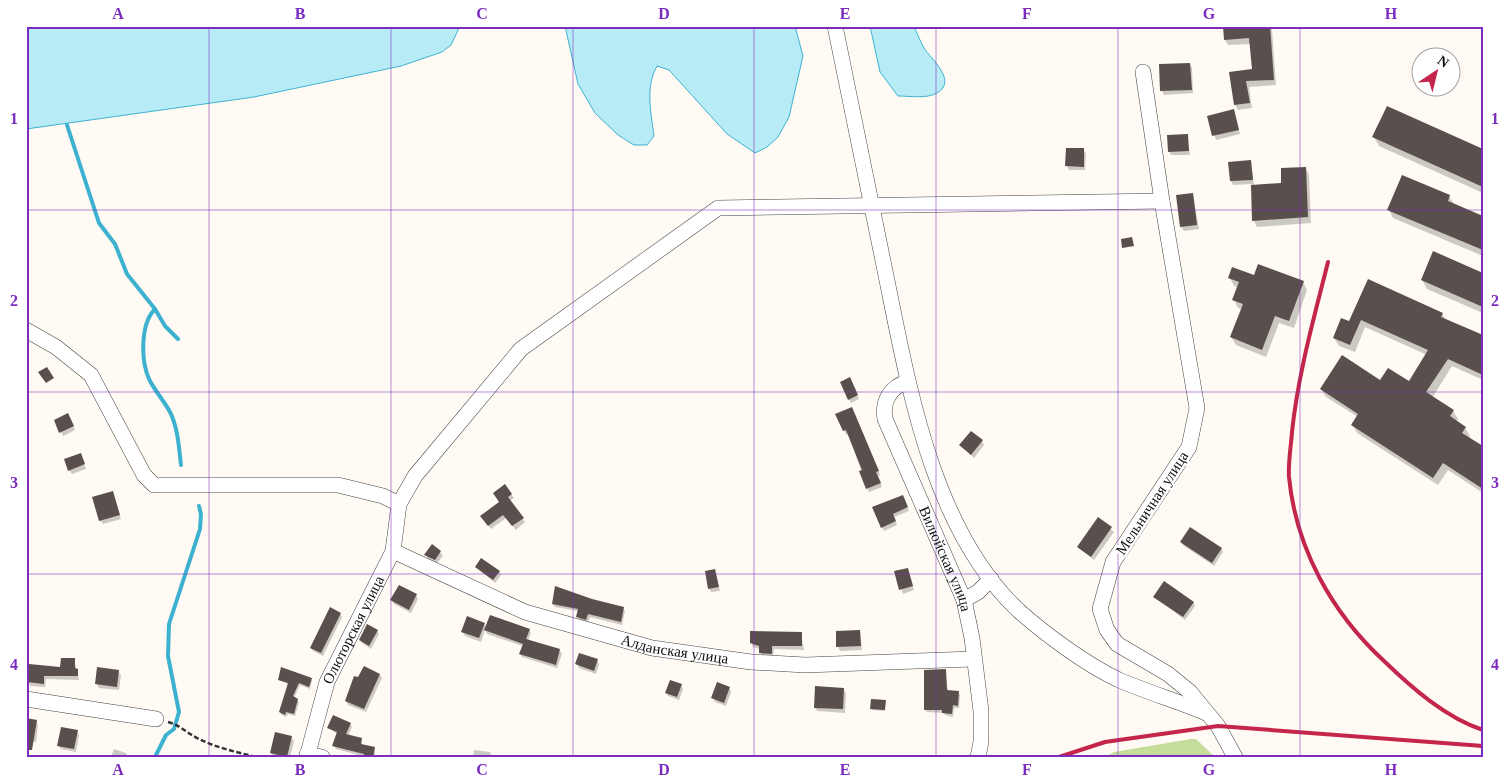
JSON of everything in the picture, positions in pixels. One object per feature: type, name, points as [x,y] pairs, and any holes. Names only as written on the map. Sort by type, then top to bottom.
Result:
[{"type":"street","points":[[835,26],[908,382],[941,489],[954,522],[991,579],[1019,611],[1088,664],[1119,680],[1206,713]]},
{"type":"street","name":"Мельничная улица","points":[[1143,72],[1162,200],[1197,408],[1189,447],[1113,562],[1100,609],[1107,630],[1117,644],[1168,674],[1190,692],[1218,726],[1234,757]]},
{"type":"street","points":[[26,330],[56,347],[91,374],[144,475],[154,485],[338,485],[383,496],[399,504],[416,476],[522,349],[718,208],[1162,200]]},
{"type":"street","name":"Вилюйская улица","points":[[908,382],[898,385],[888,396],[884,407],[885,419],[964,600],[972,638],[973,659],[981,711],[981,742],[978,757]]},
{"type":"street","name":"Олюторская улица","points":[[312,756],[330,675],[393,551],[399,504]]},
{"type":"street","name":"Алданская улица","points":[[393,551],[525,612],[652,648],[751,662],[805,664],[973,659]]},
{"type":"street","points":[[964,600],[978,592],[991,579]]},
{"type":"street","points":[[26,698],[163,721]]},
{"type":"path","points":[[163,721],[180,727],[197,739],[221,748],[256,757]]},
{"type":"green space","points":[[1196,739],[1215,757],[1105,757],[1114,752]]},
{"type":"water","points":[[26,26],[460,26],[451,45],[442,52],[401,66],[254,97],[26,129]]},
{"type":"water","points":[[565,26],[795,26],[803,56],[789,117],[778,137],[767,147],[755,153],[727,134],[669,70],[657,66],[653,74],[650,91],[650,109],[654,136],[647,145],[634,145],[618,135],[595,113],[578,84]]},
{"type":"water","points":[[870,26],[914,26],[924,48],[944,76],[943,88],[937,93],[928,96],[898,96],[880,72]]},
{"type":"building","points":[[1223,26],[1270,26],[1274,80],[1246,81],[1250,103],[1234,105],[1229,72],[1252,69],[1249,38],[1224,40]]},
{"type":"building","points":[[1190,63],[1192,90],[1160,91],[1159,64]]},
{"type":"building","points":[[1387,106],[1483,149],[1483,187],[1372,137]]},
{"type":"building","points":[[1234,109],[1239,130],[1212,136],[1207,116]]},
{"type":"building","points":[[1188,134],[1189,151],[1168,152],[1167,135]]},
{"type":"building","points":[[1066,148],[1084,148],[1084,167],[1065,166]]},
{"type":"building","points":[[1251,160],[1253,180],[1230,181],[1228,162]]},
{"type":"building","points":[[1306,167],[1308,217],[1252,221],[1251,185],[1281,183],[1281,168]]},
{"type":"building","points":[[1402,175],[1450,195],[1448,201],[1483,216],[1483,250],[1387,210]]},
{"type":"building","points":[[1193,193],[1197,225],[1180,227],[1176,195]]},
{"type":"building","points":[[1132,237],[1134,246],[1122,248],[1121,239]]},
{"type":"building","points":[[1433,251],[1483,273],[1483,307],[1421,280]]},
{"type":"building","points":[[1258,264],[1304,281],[1289,321],[1275,316],[1262,350],[1230,337],[1243,304],[1232,300],[1239,282],[1228,278],[1232,267],[1254,275]]},
{"type":"building","points":[[1368,279],[1443,313],[1441,317],[1483,335],[1483,375],[1448,359],[1426,392],[1454,410],[1450,416],[1466,427],[1462,433],[1483,446],[1483,489],[1443,463],[1433,478],[1351,425],[1358,414],[1320,389],[1342,355],[1380,380],[1388,368],[1409,381],[1428,350],[1361,320],[1350,345],[1333,338],[1341,318],[1349,321]]},
{"type":"building","points":[[47,367],[54,378],[46,383],[38,372]]},
{"type":"building","points":[[850,377],[858,395],[848,400],[840,382]]},
{"type":"building","points":[[852,407],[879,471],[876,472],[881,483],[866,489],[859,471],[862,470],[846,430],[843,431],[835,414]]},
{"type":"building","points":[[68,413],[74,426],[59,433],[54,420]]},
{"type":"building","points":[[971,431],[983,440],[971,455],[959,445]]},
{"type":"building","points":[[81,453],[85,464],[68,471],[64,459]]},
{"type":"building","points":[[505,484],[512,494],[508,497],[524,518],[512,526],[503,515],[488,526],[480,516],[499,502],[493,493]]},
{"type":"building","points":[[113,491],[120,515],[99,521],[92,497]]},
{"type":"building","points":[[903,495],[908,507],[893,514],[896,521],[881,528],[872,507]]},
{"type":"building","points":[[1098,517],[1112,527],[1091,557],[1077,547]]},
{"type":"building","points":[[1190,527],[1222,548],[1212,563],[1180,542]]},
{"type":"building","points":[[432,544],[441,551],[435,560],[424,555]]},
{"type":"building","points":[[481,558],[500,571],[493,580],[475,567]]},
{"type":"building","points":[[908,568],[913,586],[899,590],[894,571]]},
{"type":"building","points":[[715,569],[719,587],[708,589],[705,571]]},
{"type":"building","points":[[1164,581],[1194,602],[1183,617],[1153,597]]},
{"type":"building","points":[[399,585],[417,594],[409,610],[390,600]]},
{"type":"building","points":[[555,586],[592,599],[624,607],[621,622],[588,614],[586,620],[576,617],[578,609],[552,604]]},
{"type":"building","points":[[330,607],[341,613],[321,653],[310,648]]},
{"type":"building","points":[[490,615],[530,629],[526,639],[560,649],[556,665],[519,654],[523,644],[484,630]]},
{"type":"building","points":[[467,616],[485,623],[479,638],[461,632]]},
{"type":"building","points":[[367,624],[378,630],[369,646],[359,640]]},
{"type":"building","points":[[860,630],[861,646],[836,647],[836,631]]},
{"type":"building","points":[[750,631],[802,632],[802,646],[772,646],[772,654],[759,653],[759,646],[750,643]]},
{"type":"building","points":[[579,653],[598,659],[594,671],[575,664]]},
{"type":"building","points":[[61,658],[75,658],[75,668],[78,669],[78,676],[44,676],[44,684],[27,682],[29,664],[60,667]]},
{"type":"building","points":[[364,666],[380,674],[364,709],[345,701],[354,676],[358,677]]},
{"type":"building","points":[[97,667],[119,670],[117,687],[95,684]]},
{"type":"building","points":[[281,667],[312,678],[309,687],[299,683],[293,696],[298,699],[294,714],[286,712],[285,715],[279,712],[288,683],[278,680]]},
{"type":"building","points":[[946,669],[947,690],[959,691],[958,706],[953,705],[952,714],[942,713],[942,710],[924,710],[924,670]]},
{"type":"building","points":[[670,680],[682,684],[677,697],[665,693]]},
{"type":"building","points":[[717,682],[730,687],[724,703],[711,698]]},
{"type":"building","points":[[815,686],[844,688],[843,709],[814,708]]},
{"type":"building","points":[[871,699],[886,700],[885,710],[870,709]]},
{"type":"building","points":[[333,715],[351,723],[346,734],[362,738],[361,744],[375,747],[373,757],[364,757],[364,754],[332,746],[337,732],[327,728]]},
{"type":"building","points":[[26,718],[37,720],[32,750],[26,750]]},
{"type":"building","points":[[61,727],[78,730],[74,749],[57,746]]},
{"type":"building","points":[[275,732],[292,736],[287,757],[270,753]]},
{"type":"waterway","points":[[67,125],[99,223],[115,244],[127,274],[155,309],[165,326],[178,339]]},
{"type":"waterway","points":[[155,309],[150,316],[144,333],[144,363],[149,379],[173,418],[178,438],[181,465]]},
{"type":"waterway","points":[[155,757],[166,735],[174,729],[179,712],[168,656],[169,624],[200,529],[201,514],[199,506]]},
{"type":"railway","points":[[1328,262],[1302,367],[1292,432],[1289,477],[1299,529],[1308,554],[1333,601],[1365,642],[1430,701],[1456,718],[1483,730]]},
{"type":"railway","points":[[1059,757],[1105,742],[1218,726],[1483,746]]}]
